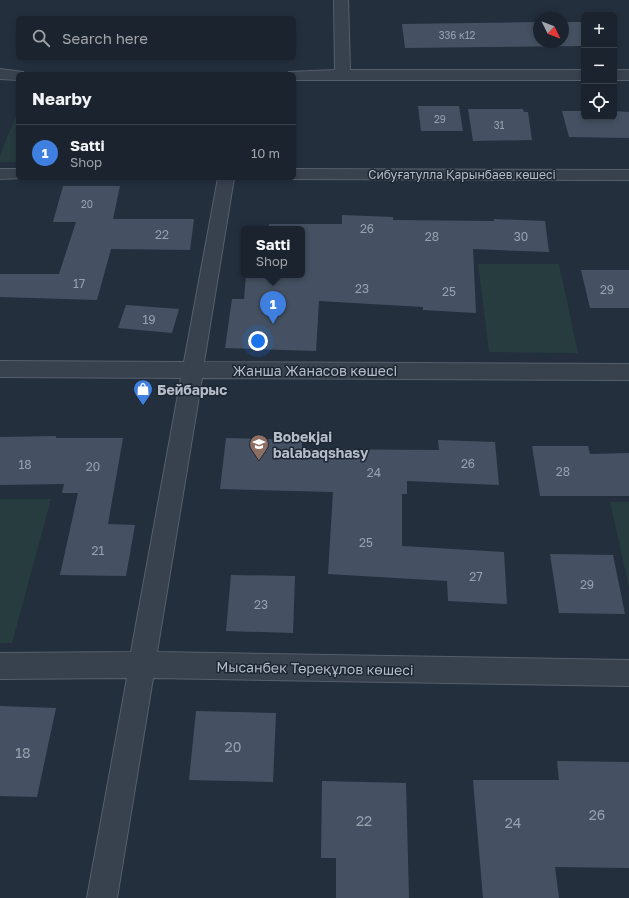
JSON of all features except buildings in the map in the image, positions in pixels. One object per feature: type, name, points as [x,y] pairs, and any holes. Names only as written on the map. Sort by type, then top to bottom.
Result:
[{"type":"street","points":[[341,0],[343,75]]},
{"type":"street","points":[[0,74],[16,74]]},
{"type":"street","points":[[296,75],[581,75]]},
{"type":"street","points":[[617,75],[629,75]]},
{"type":"street","points":[[0,174],[16,174]]},
{"type":"street","name":"Сибуғатулла Қарынбаев көшесі","points":[[296,174],[629,175]]},
{"type":"street","points":[[102,898],[226,180]]},
{"type":"street","name":"Жанша Жанасов көшесі","points":[[0,369],[629,372]]},
{"type":"street","name":"Мысанбек Төреқұлов көшесі","points":[[0,666],[142,665],[629,673]]},
{"type":"green space","points":[[16,116],[16,162],[0,162],[0,155]]},
{"type":"green space","points":[[478,264],[559,264],[578,353],[489,352]]},
{"type":"green space","points":[[0,499],[51,499],[12,643],[0,643]]},
{"type":"green space","points":[[610,502],[629,502],[629,587]]},
{"type":"place","name":"Satti","points":[[273,324]]},
{"type":"place","name":"Бейбарыс","points":[[143,406]]},
{"type":"place","name":"Bobekjai balabaqshasy","points":[[259,461]]}]
